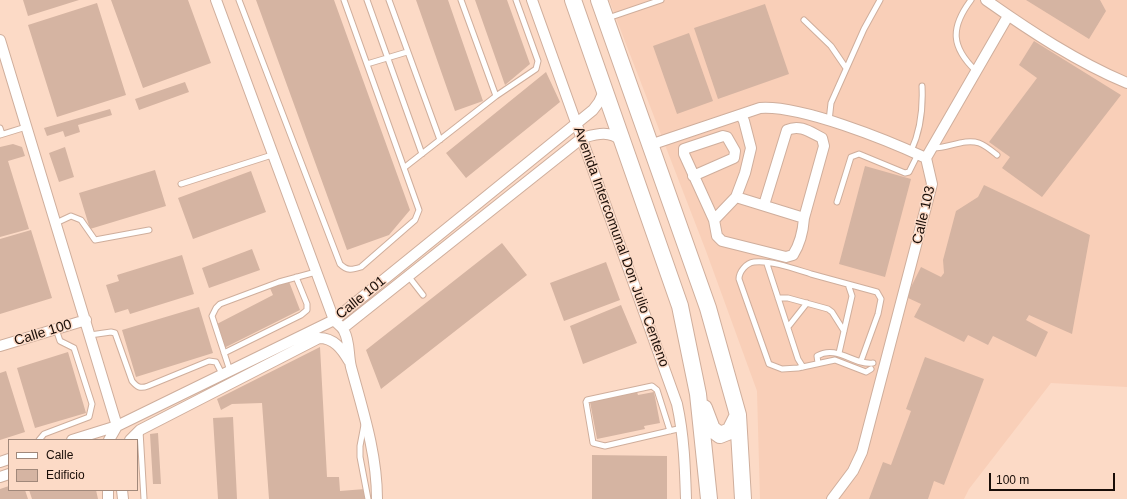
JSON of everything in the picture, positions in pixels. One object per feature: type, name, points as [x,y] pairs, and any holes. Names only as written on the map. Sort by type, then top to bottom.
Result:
[{"type":"main road","name":"Avenida Intercomunal Don Julio Centeno","points":[[573,0],[680,306],[698,394],[709,499]]},
{"type":"main road","points":[[599,0],[708,308],[738,415],[743,499]]},
{"type":"main road","points":[[698,394],[714,432],[720,434],[730,431],[738,415]]},
{"type":"street","points":[[216,0],[334,320],[343,328],[347,339],[351,365],[365,420],[377,478],[377,499]]},
{"type":"street","name":"Avenida Intercomunal Don Julio Centeno","points":[[532,0],[675,397],[682,428],[686,499]]},
{"type":"street","points":[[986,0],[1008,16],[1099,71],[1127,83]]},
{"type":"street","points":[[650,145],[760,108],[770,108],[830,121],[918,154],[931,148],[1008,16]]},
{"type":"street","points":[[0,40],[117,426],[110,439]]},
{"type":"street","name":"Calle 101","points":[[75,439],[117,426],[334,320],[593,110],[599,102],[605,89]]},
{"type":"street","points":[[714,220],[736,196],[752,148],[746,126],[741,115]]},
{"type":"street","points":[[693,176],[734,158],[735,151],[727,137],[723,136],[684,149],[684,154],[693,176],[714,220],[717,236],[722,241],[786,257],[793,255],[798,248],[803,230],[804,218],[824,146],[822,138],[803,128],[794,127],[787,130],[764,205]]},
{"type":"street","name":"Calle 101","points":[[343,328],[582,138],[607,133],[614,135],[623,142]]},
{"type":"street","name":"Calle 103","points":[[832,499],[853,471],[862,452],[932,184],[918,154]]},
{"type":"street","points":[[736,196],[804,218]]},
{"type":"street","name":"Calle 100","points":[[0,346],[86,320]]},
{"type":"street","points":[[131,439],[140,430],[319,338],[327,338],[335,343],[343,350],[351,365]]},
{"type":"street","points":[[164,402],[171,414]]},
{"type":"lane","points":[[239,0],[340,264],[344,268],[354,270],[361,266],[415,220],[419,214],[419,206],[344,0]]},
{"type":"lane","points":[[367,0],[422,154]]},
{"type":"lane","points":[[389,0],[440,140]]},
{"type":"lane","points":[[461,0],[496,96]]},
{"type":"lane","points":[[405,167],[496,96],[532,72],[537,66],[538,61],[516,0]]},
{"type":"lane","points":[[605,19],[661,0]]},
{"type":"lane","points":[[830,121],[831,103],[864,29],[880,0]]},
{"type":"lane","points":[[971,0],[958,24],[955,37],[956,43],[968,63],[976,71]]},
{"type":"lane","points":[[804,20],[827,42],[846,68]]},
{"type":"lane","points":[[367,64],[407,52]]},
{"type":"lane","points":[[837,202],[851,157],[854,154],[859,154],[905,173],[909,172],[918,154],[920,115],[923,100],[922,86]]},
{"type":"lane","points":[[0,128],[1,135],[26,127]]},
{"type":"lane","points":[[931,148],[946,148],[966,142],[979,143],[997,155]]},
{"type":"lane","points":[[181,184],[272,155]]},
{"type":"lane","points":[[56,222],[71,216],[81,220],[95,240],[149,230]]},
{"type":"lane","points":[[862,361],[878,314],[881,299],[877,292],[785,266],[750,263],[739,275],[766,359],[769,364],[782,369],[803,367],[835,360],[866,372],[871,369]]},
{"type":"lane","points":[[767,264],[798,358],[803,367]]},
{"type":"lane","points":[[226,372],[224,353],[212,316],[216,308],[220,304],[268,286],[316,272]]},
{"type":"lane","points":[[224,353],[301,315],[307,310],[307,304],[296,277]]},
{"type":"lane","points":[[409,277],[423,295]]},
{"type":"lane","points":[[839,353],[852,296],[848,284]]},
{"type":"lane","points":[[778,298],[788,298],[832,312],[844,331]]},
{"type":"lane","points":[[788,327],[807,303]]},
{"type":"lane","points":[[40,439],[44,434],[89,417],[92,412],[92,404],[74,348],[60,341],[56,329]]},
{"type":"lane","points":[[90,335],[111,332],[115,333],[132,381],[136,386],[143,388],[209,361],[216,362],[226,372]]},
{"type":"lane","points":[[818,363],[817,356],[822,353],[839,353],[862,361],[866,364],[873,363]]},
{"type":"lane","points":[[670,431],[657,390],[652,386],[587,400],[586,402],[593,443],[597,445],[605,446],[670,431],[682,428]]},
{"type":"lane","points":[[365,420],[360,446],[360,457],[368,499]]},
{"type":"lane","points":[[140,430],[144,499]]},
{"type":"shaded area","points":[[609,0],[1127,0],[1127,387],[1051,383],[969,489],[964,499],[760,499],[757,391],[706,251]]},
{"type":"building","points":[[23,0],[79,0],[28,16]]},
{"type":"building","points":[[111,0],[188,0],[211,63],[143,88]]},
{"type":"building","points":[[256,0],[334,0],[410,210],[389,235],[347,250]]},
{"type":"building","points":[[416,0],[448,0],[483,101],[455,111]]},
{"type":"building","points":[[475,0],[507,0],[530,64],[505,85]]},
{"type":"building","points":[[1026,0],[1100,0],[1106,11],[1089,39]]},
{"type":"building","points":[[97,3],[126,95],[57,117],[28,25]]},
{"type":"building","points":[[765,4],[789,74],[718,99],[694,28]]},
{"type":"building","points":[[689,33],[713,101],[677,114],[653,46]]},
{"type":"building","points":[[1034,41],[1121,95],[1042,197],[1002,168],[1010,157],[989,142],[1037,78],[1019,65]]},
{"type":"building","points":[[546,72],[560,102],[466,178],[446,153]]},
{"type":"building","points":[[185,82],[189,92],[139,110],[135,99]]},
{"type":"building","points":[[110,109],[112,115],[78,125],[80,132],[65,137],[63,131],[47,136],[44,128]]},
{"type":"building","points":[[13,144],[22,147],[25,156],[8,161],[29,229],[0,237],[0,147]]},
{"type":"building","points":[[65,147],[74,177],[59,182],[49,153]]},
{"type":"building","points":[[865,166],[911,179],[885,277],[839,264]]},
{"type":"building","points":[[155,170],[166,206],[90,229],[79,193]]},
{"type":"building","points":[[251,171],[266,212],[193,239],[178,198]]},
{"type":"building","points":[[984,185],[1090,235],[1072,334],[1029,315],[1026,320],[1048,332],[1036,357],[993,336],[988,345],[968,335],[964,342],[914,317],[921,304],[906,297],[921,267],[941,277],[944,273],[943,260],[956,211],[978,197]]},
{"type":"building","points":[[31,230],[52,298],[0,314],[0,239]]},
{"type":"building","points":[[502,243],[527,275],[381,389],[366,350]]},
{"type":"building","points":[[252,249],[260,270],[209,288],[202,268]]},
{"type":"building","points":[[182,255],[194,294],[130,314],[128,309],[115,313],[106,285],[119,281],[117,275]]},
{"type":"building","points":[[606,262],[620,300],[564,321],[550,283]]},
{"type":"building","points":[[288,279],[300,310],[224,348],[215,325],[273,295],[269,286]]},
{"type":"building","points":[[621,305],[637,343],[583,364],[570,326]]},
{"type":"building","points":[[199,307],[213,353],[136,377],[122,330]]},
{"type":"building","points":[[320,347],[327,477],[339,477],[340,491],[365,489],[365,499],[269,499],[262,403],[232,404],[221,410],[217,399]]},
{"type":"building","points":[[68,352],[86,413],[35,428],[17,368]]},
{"type":"building","points":[[925,357],[984,379],[944,485],[934,481],[928,499],[869,499],[883,462],[891,465],[911,411],[906,409]]},
{"type":"building","points":[[6,371],[25,432],[0,440],[0,373]]},
{"type":"building","points":[[637,392],[638,395],[654,392],[660,423],[644,426],[645,429],[597,439],[590,402]]},
{"type":"building","points":[[233,417],[237,499],[218,499],[213,418]]},
{"type":"building","points":[[158,433],[161,484],[153,484],[150,434]]},
{"type":"building","points":[[592,455],[667,456],[667,499],[592,499]]},
{"type":"building","points":[[8,486],[8,491],[25,491],[28,499],[0,499],[0,489]]},
{"type":"building","points":[[29,491],[96,491],[98,499],[32,499]]}]
